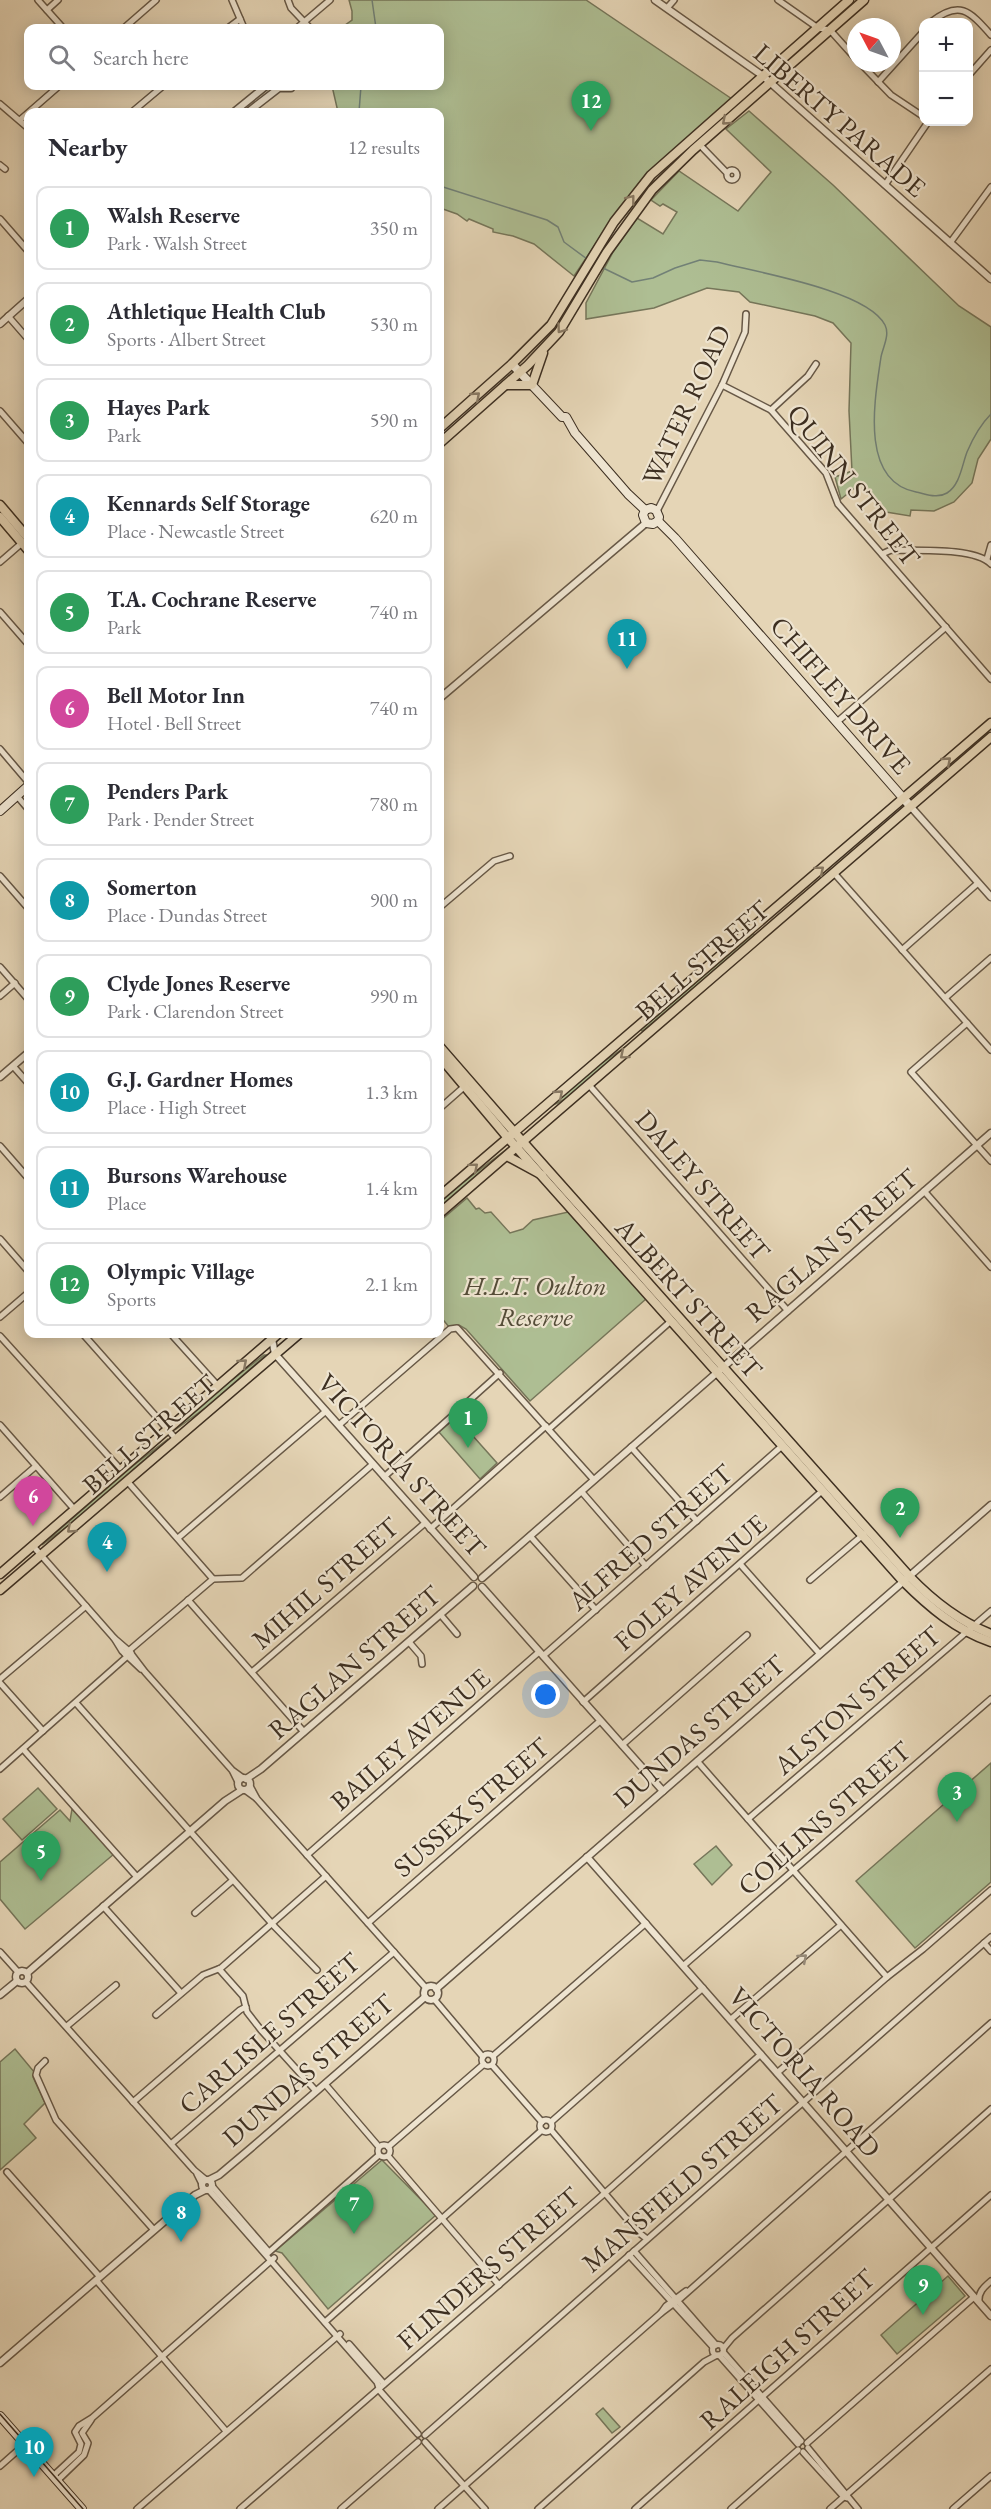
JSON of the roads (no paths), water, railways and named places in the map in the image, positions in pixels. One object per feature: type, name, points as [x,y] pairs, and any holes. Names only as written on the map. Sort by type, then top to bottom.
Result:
[{"type":"main road","points":[[444,439],[520,372],[559,332],[607,252],[652,190],[849,0]]},
{"type":"main road","points":[[444,424],[512,364],[551,325],[614,222],[651,175],[864,0]]},
{"type":"main road","points":[[575,288],[584,293]]},
{"type":"main road","points":[[532,385],[538,362],[548,344]]},
{"type":"main road","points":[[512,364],[562,417],[566,417],[572,429],[628,494],[645,510]]},
{"type":"main road","points":[[506,385],[532,385]]},
{"type":"main road","points":[[0,506],[24,541]]},
{"type":"main road","points":[[651,508],[657,511],[658,521],[653,524],[646,523],[643,515],[645,510],[651,508]]},
{"type":"main road","points":[[0,517],[24,542]]},
{"type":"main road","name":"CHIFLEY DRIVE","points":[[658,521],[911,807]]},
{"type":"main road","name":"BELL STREET","points":[[444,1192],[991,723]]},
{"type":"main road","name":"BELL STREET","points":[[444,1210],[991,737]]},
{"type":"main road","points":[[0,811],[24,788]]},
{"type":"main road","points":[[802,885],[810,894]]},
{"type":"main road","points":[[754,926],[762,935]]},
{"type":"main road","points":[[632,1031],[641,1041]]},
{"type":"main road","name":"ALBERT STREET","points":[[444,1052],[511,1135],[906,1579],[970,1629]]},
{"type":"main road","name":"ALBERT STREET","points":[[444,1062],[465,1086],[476,1093]]},
{"type":"main road","name":"ALBERT STREET","points":[[520,1145],[542,1174],[556,1186]]},
{"type":"main road","points":[[507,1155],[542,1174]]},
{"type":"main road","points":[[448,1189],[471,1187]]},
{"type":"main road","name":"ALBERT STREET","points":[[658,1301],[671,1321],[686,1332]]},
{"type":"main road","name":"BELL STREET","points":[[0,1574],[218,1386],[269,1338]]},
{"type":"main road","name":"BELL STREET","points":[[0,1590],[294,1338]]},
{"type":"main road","name":"ALBERT STREET","points":[[720,1370],[822,1491],[865,1533]]},
{"type":"main road","points":[[970,1629],[991,1634]]},
{"type":"main road","points":[[970,1629],[991,1642]]},
{"type":"main road","points":[[0,2416],[77,2507]]},
{"type":"street","points":[[38,0],[59,24]]},
{"type":"street","points":[[47,10],[58,0]]},
{"type":"street","points":[[129,24],[156,0]]},
{"type":"street","points":[[232,0],[242,24]]},
{"type":"street","points":[[288,0],[291,8],[304,22]]},
{"type":"street","name":"LIBERTY PARADE","points":[[655,0],[767,79],[991,279]]},
{"type":"street","points":[[667,8],[674,0]]},
{"type":"street","points":[[778,0],[818,28],[830,30],[847,48]]},
{"type":"street","points":[[302,24],[328,1]]},
{"type":"street","points":[[935,18],[943,9],[955,4],[966,7],[991,36]]},
{"type":"street","points":[[233,24],[240,19]]},
{"type":"street","points":[[878,82],[919,37]]},
{"type":"street","points":[[973,72],[991,51]]},
{"type":"street","points":[[869,72],[891,95],[919,114]]},
{"type":"street","points":[[34,108],[54,90]]},
{"type":"street","points":[[137,108],[158,90]]},
{"type":"street","points":[[239,108],[262,90]]},
{"type":"street","points":[[253,108],[274,90]]},
{"type":"street","points":[[246,102],[249,106],[256,106]]},
{"type":"street","points":[[0,104],[24,124]]},
{"type":"street","points":[[20,120],[24,117]]},
{"type":"street","points":[[885,186],[925,126]]},
{"type":"street","points":[[699,144],[727,173]]},
{"type":"street","points":[[950,243],[991,187]]},
{"type":"street","points":[[0,219],[24,246]]},
{"type":"street","points":[[0,324],[24,302]]},
{"type":"street","name":"WATER ROAD","points":[[657,511],[722,384],[745,332],[746,314]]},
{"type":"street","points":[[8,316],[24,334]]},
{"type":"street","points":[[771,410],[808,376],[816,364]]},
{"type":"street","name":"QUINN STREET","points":[[722,384],[771,410],[826,473],[838,504],[991,679]]},
{"type":"street","points":[[0,411],[24,438]]},
{"type":"street","points":[[444,695],[646,523]]},
{"type":"street","points":[[0,562],[24,545]]},
{"type":"street","points":[[882,554],[891,550],[967,554],[989,562],[991,545]]},
{"type":"street","points":[[0,612],[24,639]]},
{"type":"street","points":[[837,722],[946,627]]},
{"type":"street","points":[[0,749],[24,779]]},
{"type":"street","points":[[17,796],[24,804]]},
{"type":"street","name":"CHIFLEY DRIVE","points":[[911,807],[991,897]]},
{"type":"street","points":[[444,904],[494,861],[510,856]]},
{"type":"street","points":[[834,873],[991,1050]]},
{"type":"street","points":[[0,876],[24,903]]},
{"type":"street","points":[[902,950],[978,883]]},
{"type":"street","points":[[945,998],[991,958]]},
{"type":"street","points":[[0,967],[24,994]]},
{"type":"street","points":[[0,996],[15,983]]},
{"type":"street","points":[[967,1023],[911,1072],[991,1161]]},
{"type":"street","points":[[0,1077],[24,1056]]},
{"type":"street","points":[[13,1066],[24,1078]]},
{"type":"street","name":"DALEY STREET","points":[[589,1085],[788,1311]]},
{"type":"street","points":[[444,1104],[465,1086]]},
{"type":"street","name":"RAGLAN STREET","points":[[482,1578],[991,1133]]},
{"type":"street","points":[[0,1146],[24,1173]]},
{"type":"street","points":[[924,1191],[991,1267]]},
{"type":"street","points":[[0,1239],[24,1266]]},
{"type":"street","points":[[0,1317],[24,1296]]},
{"type":"street","points":[[430,1529],[671,1321]]},
{"type":"street","points":[[444,1334],[450,1329],[457,1328],[465,1335],[594,1480]]},
{"type":"street","points":[[0,1336],[121,1470]]},
{"type":"street","points":[[87,1338],[176,1439]]},
{"type":"street","points":[[175,1338],[218,1386]]},
{"type":"street","points":[[272,1338],[275,1354]]},
{"type":"street","points":[[339,1425],[440,1338]]},
{"type":"street","name":"VICTORIA STREET","points":[[275,1354],[474,1577]]},
{"type":"street","points":[[384,1477],[500,1373]]},
{"type":"street","points":[[178,1538],[326,1411]]},
{"type":"street","points":[[0,1425],[75,1510]]},
{"type":"street","name":"ALFRED STREET","points":[[541,1654],[596,1610],[782,1446]]},
{"type":"street","points":[[632,1447],[697,1521]]},
{"type":"street","points":[[0,1769],[117,1668],[188,1600],[213,1580],[242,1578],[373,1464]]},
{"type":"street","points":[[0,1497],[36,1466]]},
{"type":"street","points":[[127,1481],[213,1580]]},
{"type":"street","points":[[581,1491],[646,1566]]},
{"type":"street","name":"FOLEY AVENUE","points":[[583,1702],[822,1491]]},
{"type":"street","name":"DUNDAS STREET","points":[[436,1989],[991,1505]]},
{"type":"street","name":"MIHIL STREET","points":[[252,1672],[425,1523]]},
{"type":"street","points":[[810,1580],[865,1533]]},
{"type":"street","points":[[530,1536],[596,1610]]},
{"type":"street","points":[[33,1546],[426,1988]]},
{"type":"street","points":[[740,1564],[820,1654]]},
{"type":"street","points":[[474,1577],[482,1578],[484,1584],[482,1587],[473,1586],[474,1577]]},
{"type":"street","name":"RAGLAN STREET","points":[[27,1973],[473,1586]]},
{"type":"street","name":"VICTORIA STREET","points":[[482,1587],[663,1791]]},
{"type":"street","points":[[188,1600],[304,1732]]},
{"type":"street","points":[[43,1731],[0,1681],[86,1606]]},
{"type":"street","name":"ALSTON STREET","points":[[748,1819],[991,1611]]},
{"type":"street","points":[[440,1614],[457,1634]]},
{"type":"street","points":[[622,1745],[747,1635]]},
{"type":"street","points":[[409,1642],[421,1656],[422,1664]]},
{"type":"street","name":"BAILEY AVENUE","points":[[307,1855],[541,1654]]},
{"type":"street","name":"COLLINS STREET","points":[[683,1966],[991,1699]]},
{"type":"street","points":[[76,1703],[233,1880],[317,1970]]},
{"type":"street","name":"SUSSEX STREET","points":[[368,1923],[600,1720]]},
{"type":"street","points":[[23,1749],[137,1877]]},
{"type":"street","points":[[697,1761],[887,1977]]},
{"type":"street","name":"VICTORIA ROAD","points":[[587,1857],[991,2316]]},
{"type":"street","points":[[156,2015],[205,1973],[219,1969],[326,1876]]},
{"type":"street","points":[[195,1913],[233,1880]]},
{"type":"street","points":[[777,2073],[991,1890]]},
{"type":"street","points":[[104,1906],[181,1993]]},
{"type":"street","points":[[646,1923],[493,2056],[492,2064],[542,2122],[551,2122],[703,1988]]},
{"type":"street","points":[[730,2020],[841,1924]]},
{"type":"street","name":"MANSFIELD STREET","points":[[425,2434],[991,1937]]},
{"type":"street","points":[[984,1943],[991,1951]]},
{"type":"street","points":[[0,1952],[18,1972]]},
{"type":"street","name":"CARLISLE STREET","points":[[171,2144],[394,1952]]},
{"type":"street","points":[[219,1969],[243,1996],[247,2012],[316,2091]]},
{"type":"street","points":[[18,1972],[27,1973],[29,1977],[27,1982]]},
{"type":"street","points":[[17,1981],[18,1972]]},
{"type":"street","points":[[17,1981],[27,1982]]},
{"type":"street","points":[[0,1995],[17,1981]]},
{"type":"street","points":[[27,1982],[339,2335],[382,2386],[418,2434],[421,2442],[485,2509]]},
{"type":"street","points":[[67,2026],[116,1985]]},
{"type":"street","points":[[426,1988],[430,1986],[436,1989],[437,1995],[434,1999]]},
{"type":"street","points":[[426,1988],[425,1997],[434,1999],[483,2057],[484,2064]]},
{"type":"street","name":"DUNDAS STREET","points":[[0,2363],[425,1997]]},
{"type":"street","points":[[133,2102],[246,2007]]},
{"type":"street","points":[[438,2509],[991,2023]]},
{"type":"street","points":[[483,2057],[488,2054],[493,2056]]},
{"type":"street","name":"FLINDERS STREET","points":[[240,2509],[605,2193],[761,2054]]},
{"type":"street","points":[[45,2061],[38,2068],[36,2075],[56,2120],[154,2230]]},
{"type":"street","points":[[492,2064],[484,2064],[388,2147],[388,2156],[499,2285]]},
{"type":"street","points":[[55,2479],[86,2452],[88,2443],[82,2433],[92,2418],[261,2270],[279,2242],[379,2155],[379,2147],[325,2084]]},
{"type":"street","points":[[538,2509],[991,2109]]},
{"type":"street","points":[[542,2122],[540,2125],[542,2130]]},
{"type":"street","points":[[551,2122],[551,2130],[645,2241]]},
{"type":"street","points":[[542,2130],[547,2132],[551,2130]]},
{"type":"street","points":[[326,2320],[542,2130]]},
{"type":"street","points":[[379,2147],[383,2145],[388,2147]]},
{"type":"street","points":[[379,2155],[384,2158],[388,2156]]},
{"type":"street","points":[[7,2172],[226,2431]]},
{"type":"street","name":"RALEIGH STREET","points":[[635,2509],[991,2195]]},
{"type":"street","points":[[632,2253],[858,2509]]},
{"type":"street","points":[[731,2509],[976,2299],[991,2281]]},
{"type":"street","points":[[137,2509],[339,2335]]},
{"type":"street","points":[[831,2509],[991,2369]]},
{"type":"street","points":[[341,2509],[421,2442],[425,2434],[418,2434]]},
{"type":"street","points":[[0,2466],[25,2444]]},
{"type":"street","points":[[953,2509],[991,2476]]},
{"type":"waterway","points":[[372,0],[375,24]]},
{"type":"waterway","points":[[359,108],[361,90]]},
{"type":"waterway","points":[[444,187],[547,220],[558,227],[564,242],[587,259]]},
{"type":"waterway","points":[[601,267],[632,282],[653,278],[700,260],[717,262],[834,292],[874,313],[885,325],[887,333],[881,357],[874,415],[878,455],[886,472],[898,485],[916,492],[939,496],[947,493],[955,485],[974,437],[991,414]]},
{"type":"tram line","points":[[0,2414],[83,2509]]},
{"type":"place","name":"Olympic Village","points":[[591,131]]},
{"type":"place","name":"Bursons Warehouse","points":[[627,669]]},
{"type":"place","name":"Walsh Reserve","points":[[468,1448]]},
{"type":"place","name":"Bell Motor Inn","points":[[33,1526]]},
{"type":"place","name":"Athletique Health Club","points":[[900,1538]]},
{"type":"place","name":"Kennards Self Storage","points":[[107,1572]]},
{"type":"place","name":"Hayes Park","points":[[957,1822]]},
{"type":"place","name":"T.A. Cochrane Reserve","points":[[41,1881]]},
{"type":"place","name":"Penders Park","points":[[354,2234]]},
{"type":"place","name":"Somerton","points":[[181,2242]]},
{"type":"place","name":"Clyde Jones Reserve","points":[[923,2315]]},
{"type":"place","name":"G.J. Gardner Homes","points":[[34,2477]]},
{"type":"park label","name":"H.L.T. Oulton Reserve","points":[[535,1300]]}]
